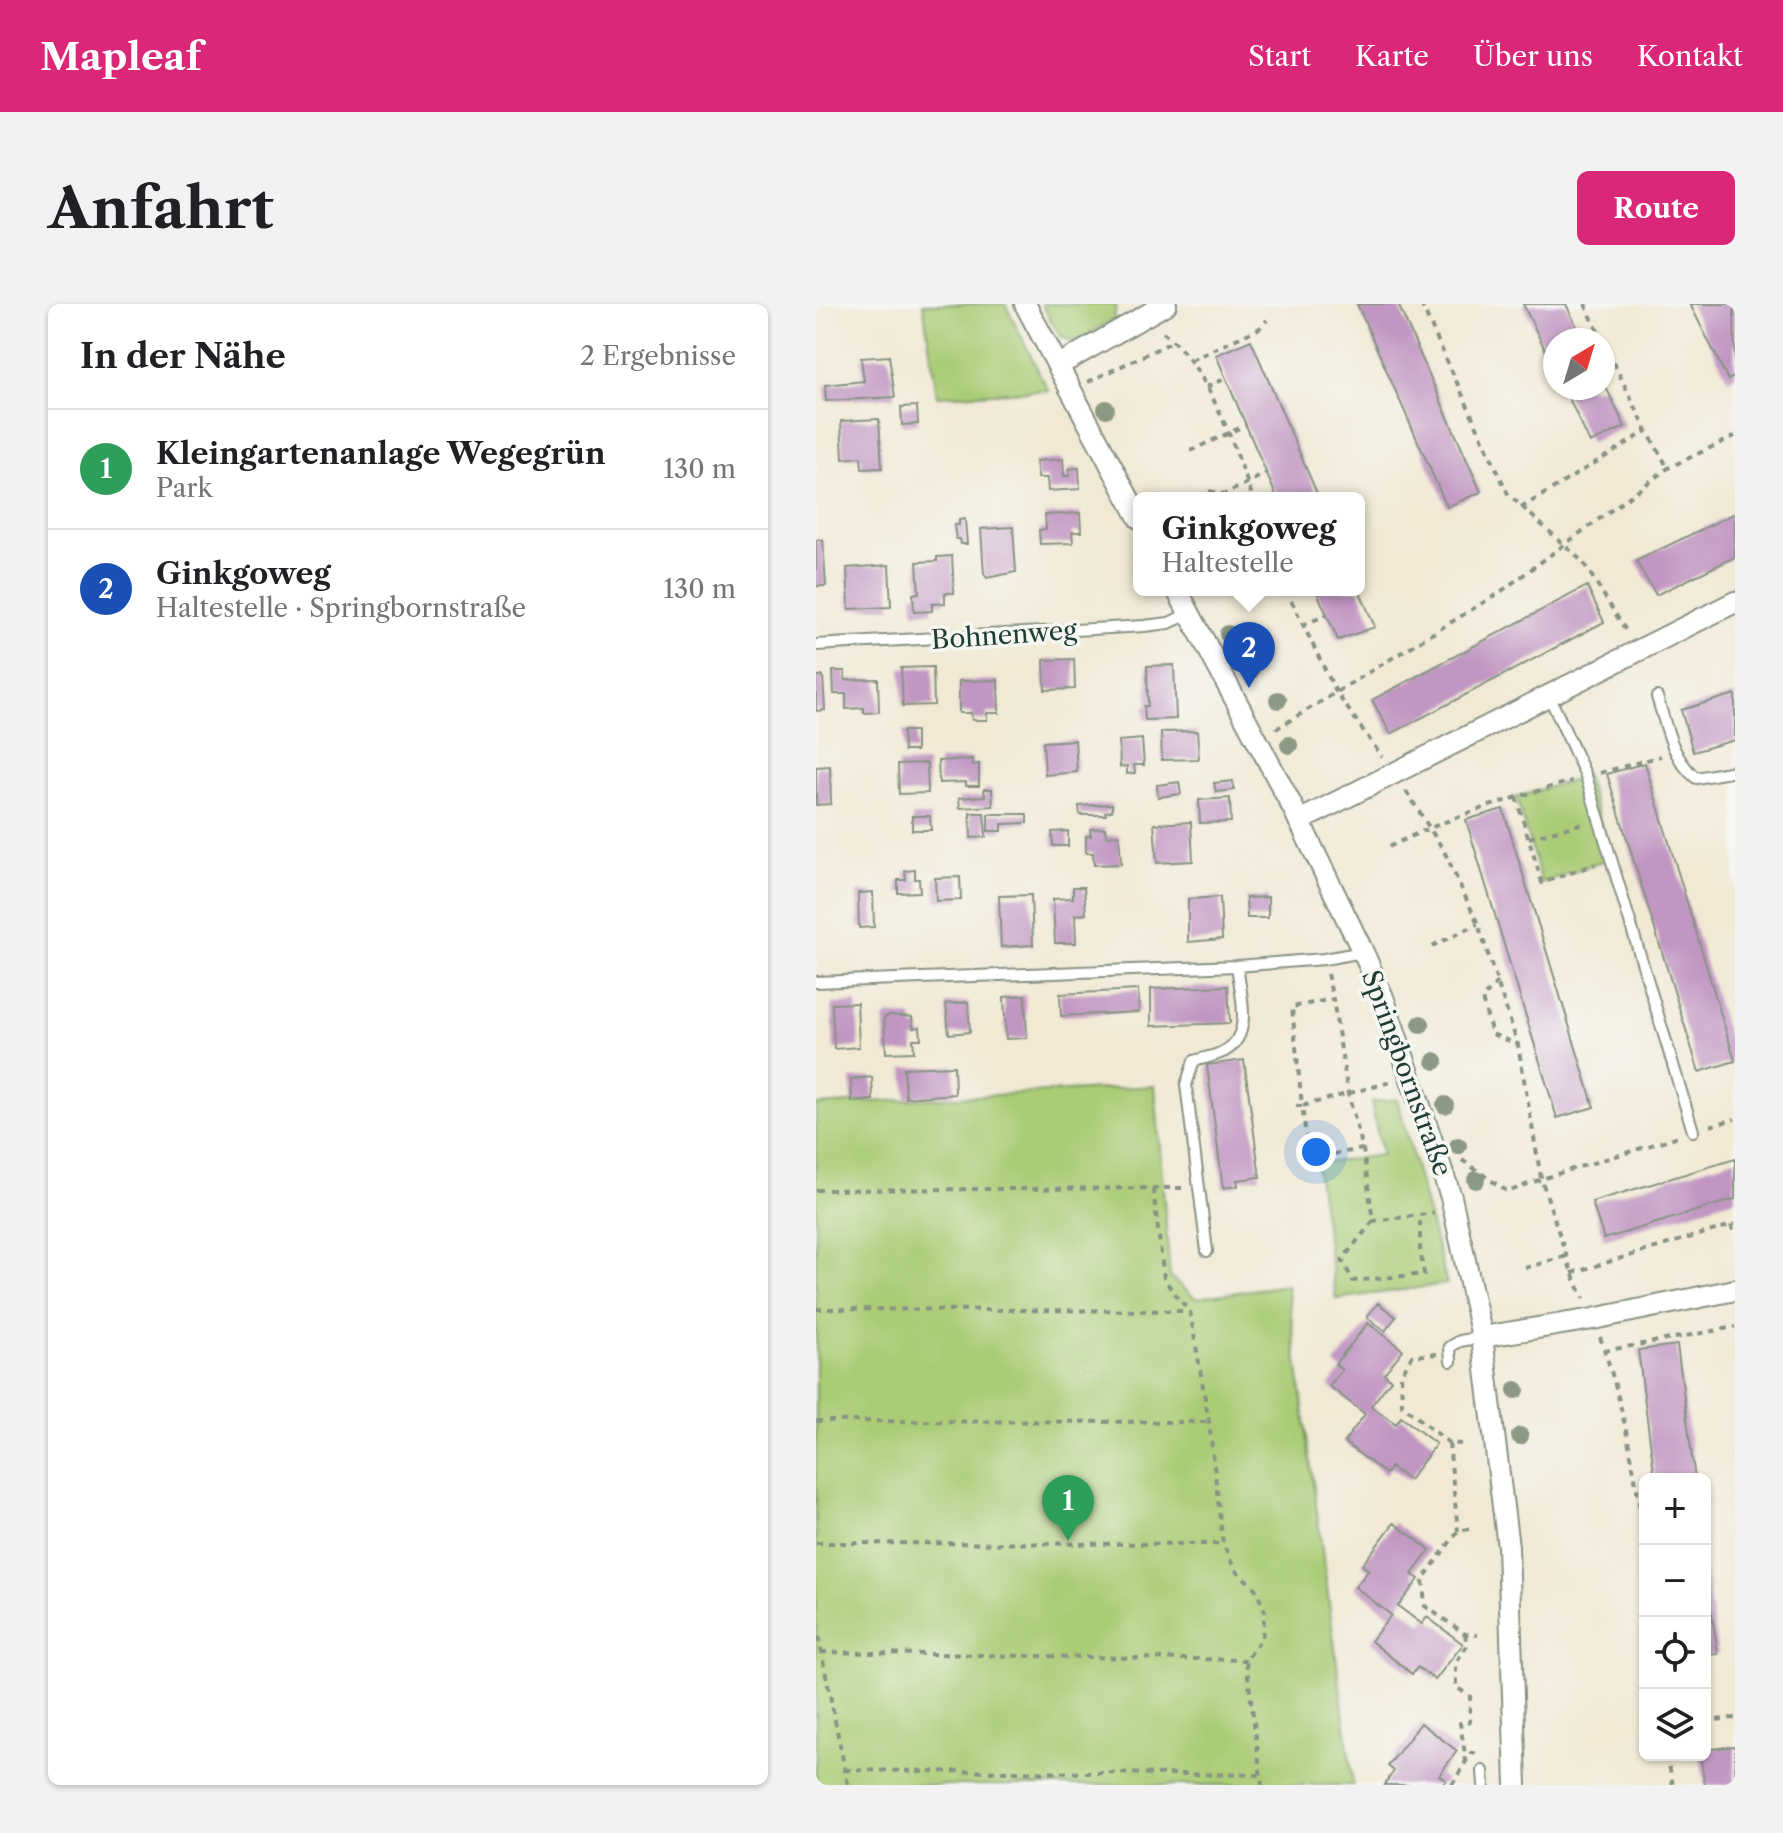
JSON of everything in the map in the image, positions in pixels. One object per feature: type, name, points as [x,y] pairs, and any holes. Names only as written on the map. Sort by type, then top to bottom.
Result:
[{"type":"street","points":[[1025,304],[1133,507]]},
{"type":"street","points":[[1059,365],[1166,304]]},
{"type":"street","name":"Springbornstraße","points":[[1180,596],[1258,740],[1363,952],[1383,997],[1451,1197],[1482,1337],[1508,1547],[1516,1785]]},
{"type":"street","points":[[1299,821],[1735,602]]},
{"type":"street","points":[[1482,1337],[1593,1319],[1735,1290]]},
{"type":"lane","name":"Bohnenweg","points":[[816,645],[1144,626],[1169,623],[1190,613]]},
{"type":"lane","points":[[1549,696],[1586,776],[1693,1131]]},
{"type":"lane","points":[[1657,697],[1675,753],[1685,768],[1696,778],[1735,771]]},
{"type":"lane","points":[[816,982],[1237,966],[1324,959],[1363,952]]},
{"type":"lane","points":[[1207,1251],[1186,1085],[1194,1061],[1225,1051],[1236,1041],[1244,1024],[1237,966]]},
{"type":"lane","points":[[1451,1357],[1450,1347],[1460,1341],[1482,1337]]},
{"type":"lane","points":[[1483,1771],[1484,1785]]},
{"type":"path","points":[[1421,304],[1508,494],[1583,562],[1637,650]]},
{"type":"path","points":[[1585,304],[1597,328]]},
{"type":"path","points":[[1144,317],[1175,341],[1191,360],[1228,434],[1251,492]]},
{"type":"path","points":[[1191,360],[1260,328],[1267,320]]},
{"type":"path","points":[[1071,390],[1175,341]]},
{"type":"path","points":[[1615,366],[1668,468]]},
{"type":"path","points":[[1206,387],[1227,378]]},
{"type":"path","points":[[1190,451],[1246,425]]},
{"type":"path","points":[[1521,508],[1647,431]]},
{"type":"path","points":[[1258,740],[1499,593],[1668,468],[1735,436]]},
{"type":"path","points":[[1229,492],[1267,473]]},
{"type":"path","points":[[1209,491],[1214,492]]},
{"type":"path","points":[[1289,596],[1336,692],[1430,826],[1478,924],[1518,1045],[1541,1178],[1572,1273],[1593,1319],[1615,1381],[1637,1481],[1645,1545]]},
{"type":"path","points":[[1302,625],[1327,615]]},
{"type":"path","points":[[1516,797],[1542,883],[1611,858]]},
{"type":"path","points":[[1389,847],[1430,826],[1484,807]]},
{"type":"path","points":[[1529,838],[1599,819]]},
{"type":"path","points":[[1432,946],[1478,924]]},
{"type":"path","points":[[1324,959],[1348,1094],[1363,1149],[1373,1221]]},
{"type":"path","points":[[1497,982],[1482,999],[1489,1025],[1492,1034],[1518,1045]]},
{"type":"path","points":[[1333,999],[1292,1007],[1299,1106],[1309,1158],[1363,1149]]},
{"type":"path","points":[[1299,1106],[1398,1080]]},
{"type":"path","points":[[1438,1157],[1452,1153],[1508,1192],[1541,1178],[1622,1156],[1735,1119]]},
{"type":"path","points":[[816,1190],[1201,1188]]},
{"type":"path","points":[[1153,1189],[1164,1278],[1190,1311],[1209,1422],[1223,1544],[1235,1570],[1255,1588],[1265,1611],[1262,1638],[1246,1660],[1262,1785]]},
{"type":"path","points":[[1420,1215],[1424,1274],[1353,1281],[1342,1260],[1373,1221],[1437,1211]]},
{"type":"path","points":[[1572,1273],[1733,1225],[1735,1235]]},
{"type":"path","points":[[1525,1268],[1567,1256]]},
{"type":"path","points":[[816,1309],[1190,1311]]},
{"type":"path","points":[[1604,1351],[1735,1327]]},
{"type":"path","points":[[1451,1357],[1412,1356],[1401,1375],[1402,1405],[1449,1443],[1461,1444]]},
{"type":"path","points":[[816,1421],[1209,1422]]},
{"type":"path","points":[[1449,1443],[1458,1531],[1423,1579],[1425,1606],[1465,1634],[1478,1635]]},
{"type":"path","points":[[1458,1531],[1469,1529]]},
{"type":"path","points":[[816,1543],[1223,1544]]},
{"type":"path","points":[[816,1625],[848,1785]]},
{"type":"path","points":[[1465,1634],[1467,1646],[1456,1662],[1456,1687],[1470,1696],[1470,1722],[1460,1723],[1466,1761]]},
{"type":"path","points":[[821,1652],[1246,1660]]},
{"type":"path","points":[[1711,1720],[1735,1718]]},
{"type":"path","points":[[1668,1761],[1673,1785]]},
{"type":"path","points":[[845,1770],[1261,1775]]},
{"type":"green space","points":[[923,304],[1005,304],[1048,390],[937,396]]},
{"type":"green space","points":[[1042,304],[1116,305],[1114,319],[1071,341],[1058,332]]},
{"type":"green space","points":[[1586,776],[1611,858],[1542,883],[1516,797]]},
{"type":"green space","points":[[1155,1086],[1170,1277],[1196,1298],[1287,1285],[1353,1785],[816,1785],[816,1105]]},
{"type":"green space","points":[[1397,1099],[1447,1284],[1336,1299],[1316,1164],[1382,1155],[1371,1102]]},
{"type":"building","points":[[1357,304],[1398,304],[1481,492],[1447,507]]},
{"type":"building","points":[[1523,304],[1566,304],[1577,328],[1543,328],[1543,345]]},
{"type":"building","points":[[1690,304],[1734,304],[1735,376],[1728,380]]},
{"type":"building","points":[[1251,340],[1316,492],[1274,492],[1216,355]]},
{"type":"building","points":[[889,356],[895,397],[826,401],[825,385],[864,381],[861,358]]},
{"type":"building","points":[[1570,400],[1612,400],[1625,427],[1590,443]]},
{"type":"building","points":[[917,406],[918,424],[902,425],[901,407]]},
{"type":"building","points":[[879,419],[882,468],[862,469],[861,457],[843,459],[841,421]]},
{"type":"building","points":[[1063,459],[1064,476],[1069,476],[1069,469],[1079,468],[1080,489],[1048,491],[1047,478],[1038,478],[1036,461]]},
{"type":"building","points":[[1080,513],[1081,532],[1072,532],[1073,543],[1040,544],[1039,530],[1046,529],[1045,515]]},
{"type":"building","points":[[1735,513],[1735,557],[1656,595],[1636,561]]},
{"type":"building","points":[[965,519],[967,544],[961,544],[960,539],[956,539],[954,525]]},
{"type":"building","points":[[1013,527],[1016,572],[987,578],[984,574],[981,529]]},
{"type":"building","points":[[816,540],[823,540],[826,586],[816,586]]},
{"type":"building","points":[[952,556],[954,593],[945,593],[945,603],[932,604],[932,611],[914,612],[913,594],[919,593],[917,562]]},
{"type":"building","points":[[889,565],[891,607],[849,609],[847,568]]},
{"type":"building","points":[[1587,586],[1604,622],[1391,734],[1372,700]]},
{"type":"building","points":[[1319,596],[1362,596],[1375,627],[1338,640]]},
{"type":"building","points":[[1074,659],[1075,689],[1045,690],[1044,660]]},
{"type":"building","points":[[1174,665],[1176,719],[1145,720],[1144,706],[1148,706],[1147,666]]},
{"type":"building","points":[[933,667],[934,705],[903,706],[901,668]]},
{"type":"building","points":[[833,671],[845,671],[845,680],[878,679],[879,712],[864,713],[864,708],[846,709],[846,694],[834,694]]},
{"type":"building","points":[[816,676],[823,676],[825,710],[816,711]]},
{"type":"building","points":[[998,680],[999,713],[987,713],[987,720],[972,720],[971,713],[959,713],[959,681]]},
{"type":"building","points":[[1735,694],[1735,740],[1693,752],[1681,710]]},
{"type":"building","points":[[903,731],[916,731],[916,751],[904,751]]},
{"type":"building","points":[[1197,731],[1199,759],[1162,760],[1161,732]]},
{"type":"building","points":[[1142,739],[1144,765],[1134,765],[1135,773],[1127,774],[1127,766],[1120,767],[1119,741]]},
{"type":"building","points":[[1075,740],[1077,772],[1045,775],[1043,742]]},
{"type":"building","points":[[972,759],[972,765],[979,764],[979,786],[966,786],[966,782],[939,783],[938,761]]},
{"type":"building","points":[[927,763],[928,793],[899,794],[898,764]]},
{"type":"building","points":[[1645,763],[1735,1061],[1699,1072],[1607,774]]},
{"type":"building","points":[[830,766],[831,804],[816,805],[816,767]]},
{"type":"building","points":[[1233,781],[1234,790],[1216,792],[1214,783]]},
{"type":"building","points":[[1179,782],[1181,794],[1158,797],[1157,785]]},
{"type":"building","points":[[984,789],[992,789],[993,806],[960,808],[959,798],[985,796]]},
{"type":"building","points":[[1230,798],[1231,822],[1200,823],[1199,800]]},
{"type":"building","points":[[1112,804],[1112,811],[1105,812],[1106,815],[1080,815],[1079,806]]},
{"type":"building","points":[[1503,809],[1594,1107],[1557,1118],[1466,820]]},
{"type":"building","points":[[970,813],[984,813],[986,837],[971,838]]},
{"type":"building","points":[[988,814],[1027,814],[1027,823],[1002,824],[1002,831],[988,831]]},
{"type":"building","points":[[912,816],[930,816],[931,830],[912,830]]},
{"type":"building","points":[[1191,822],[1193,861],[1157,863],[1154,824]]},
{"type":"building","points":[[1105,828],[1106,836],[1119,835],[1121,864],[1094,865],[1093,853],[1086,853],[1086,836],[1091,836],[1090,829]]},
{"type":"building","points":[[1068,831],[1068,846],[1053,846],[1052,832]]},
{"type":"building","points":[[915,870],[920,892],[898,893],[898,880],[906,880],[905,871]]},
{"type":"building","points":[[960,877],[961,900],[936,901],[935,878]]},
{"type":"building","points":[[1073,887],[1084,887],[1086,914],[1075,915],[1076,943],[1055,943],[1053,899],[1073,898]]},
{"type":"building","points":[[873,892],[874,927],[859,928],[858,893]]},
{"type":"building","points":[[1031,895],[1033,945],[1001,947],[999,896]]},
{"type":"building","points":[[1220,897],[1222,939],[1188,942],[1188,899]]},
{"type":"building","points":[[1268,897],[1268,918],[1247,918],[1246,898]]},
{"type":"building","points":[[1228,986],[1230,1023],[1151,1026],[1151,989]]},
{"type":"building","points":[[1138,990],[1139,1012],[1061,1016],[1060,994]]},
{"type":"building","points":[[1025,995],[1027,1038],[1006,1039],[1004,997]]},
{"type":"building","points":[[968,1002],[970,1032],[949,1034],[946,1004]]},
{"type":"building","points":[[857,1003],[859,1047],[834,1049],[832,1004]]},
{"type":"building","points":[[889,1015],[912,1017],[913,1028],[920,1027],[921,1039],[913,1039],[914,1052],[886,1053],[884,1018]]},
{"type":"building","points":[[1244,1060],[1260,1177],[1237,1180],[1238,1186],[1223,1188],[1207,1065]]},
{"type":"building","points":[[954,1066],[955,1094],[906,1098],[904,1068]]},
{"type":"building","points":[[872,1077],[873,1100],[852,1102],[851,1079]]},
{"type":"building","points":[[1735,1159],[1735,1199],[1604,1239],[1592,1202]]},
{"type":"building","points":[[1378,1303],[1396,1317],[1385,1331],[1367,1317]]},
{"type":"building","points":[[1368,1323],[1403,1350],[1384,1374],[1391,1380],[1371,1406],[1396,1424],[1401,1417],[1436,1444],[1409,1480],[1391,1467],[1386,1474],[1344,1442],[1365,1414],[1329,1386],[1342,1370],[1335,1364]]},
{"type":"building","points":[[1677,1345],[1694,1473],[1654,1473],[1638,1350]]},
{"type":"building","points":[[1394,1523],[1430,1550],[1412,1574],[1419,1579],[1398,1606],[1422,1624],[1427,1617],[1463,1644],[1435,1680],[1418,1667],[1412,1674],[1371,1641],[1391,1615],[1355,1587],[1369,1570],[1362,1565]]},
{"type":"building","points":[[1711,1608],[1718,1654],[1711,1655]]},
{"type":"building","points":[[1421,1723],[1457,1751],[1439,1775],[1446,1780],[1442,1785],[1384,1785],[1394,1771],[1388,1766]]},
{"type":"building","points":[[1735,1746],[1735,1785],[1705,1785],[1701,1761],[1711,1761],[1711,1749]]},
{"type":"place","name":"Ginkgoweg","points":[[1249,688]]},
{"type":"place","name":"Kleingartenanlage Wegegrün","points":[[1068,1541]]}]
